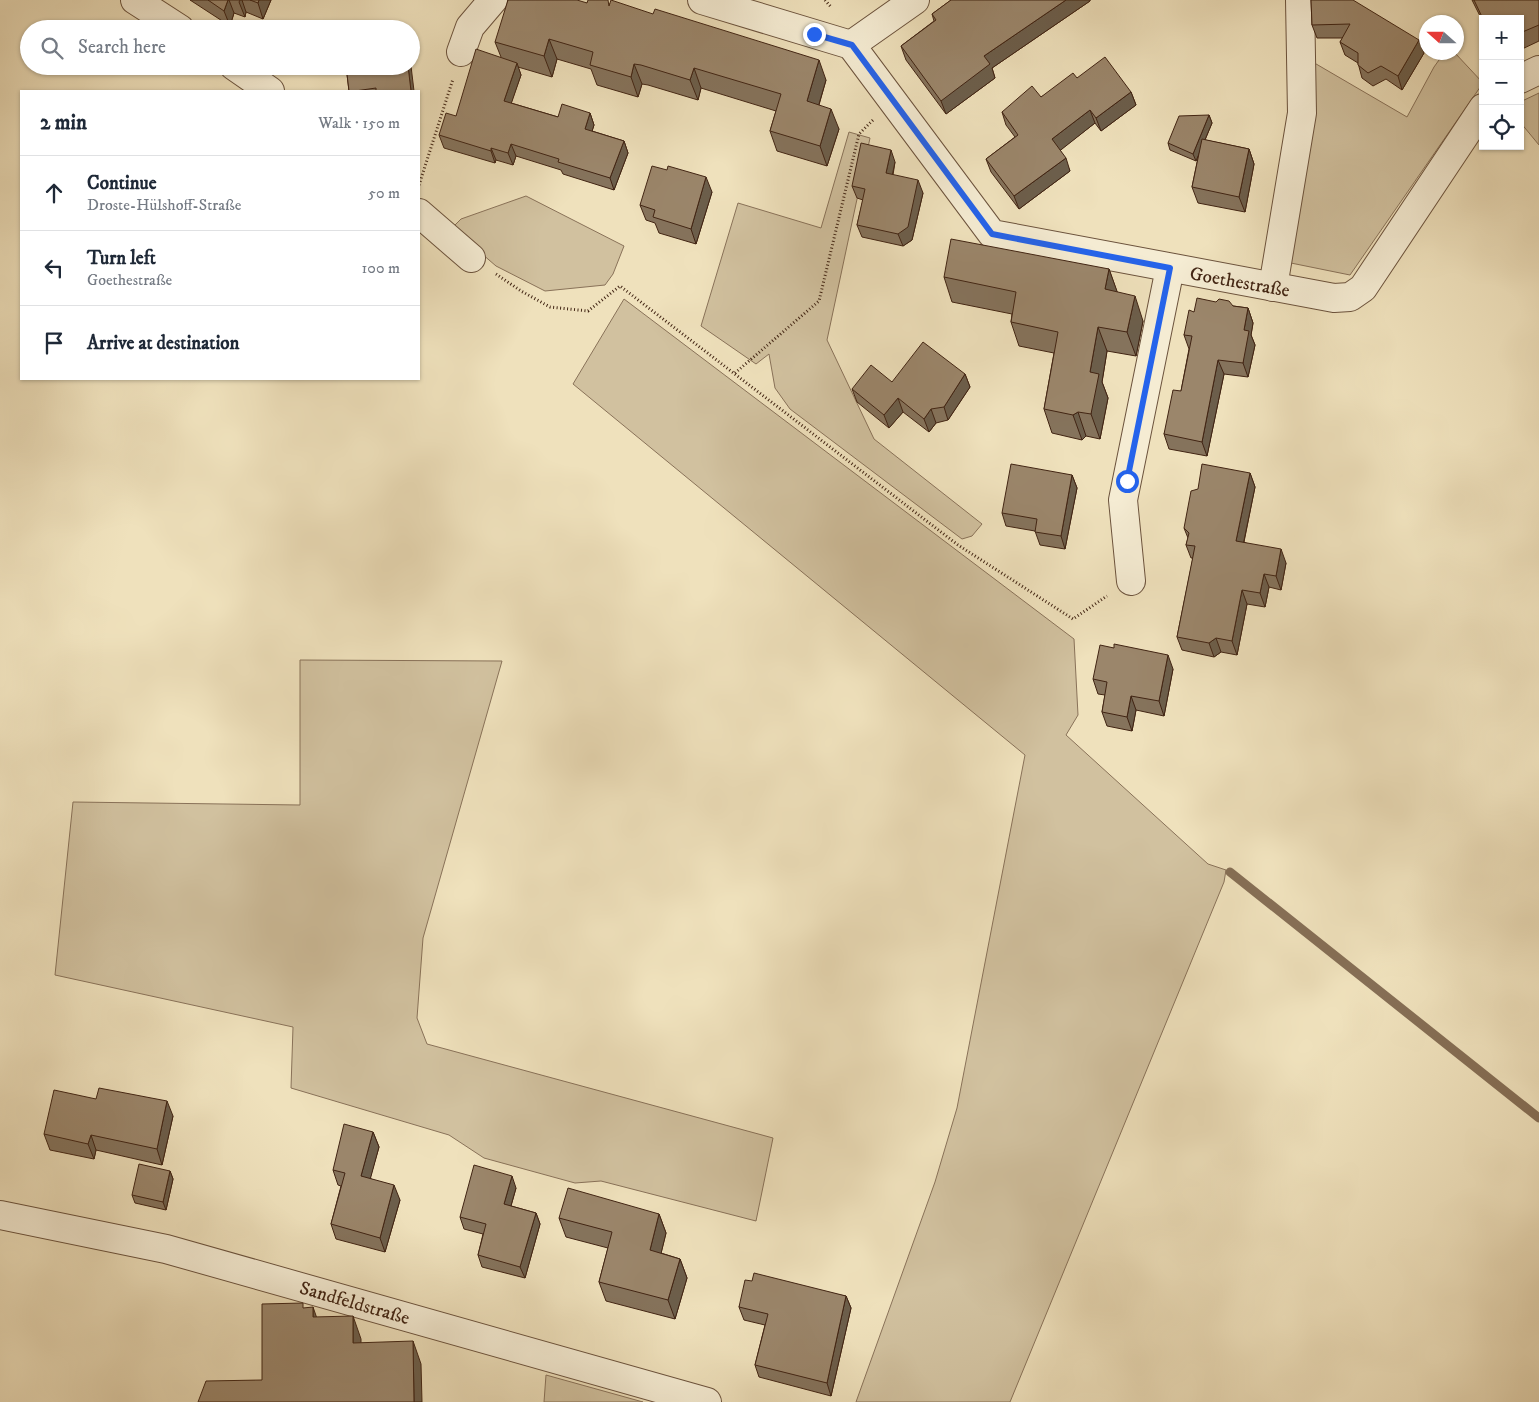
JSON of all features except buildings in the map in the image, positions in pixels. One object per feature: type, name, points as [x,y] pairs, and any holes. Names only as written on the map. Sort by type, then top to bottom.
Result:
[{"type":"street","points":[[135,0],[166,20]]},
{"type":"street","points":[[461,52],[470,27],[493,0]]},
{"type":"street","points":[[702,0],[852,45],[915,0]]},
{"type":"street","points":[[1273,287],[1302,113],[1300,0]]},
{"type":"street","name":"Goethestraße","points":[[852,45],[992,234],[1334,298],[1350,297],[1363,288],[1479,114]]},
{"type":"street","points":[[1524,77],[1539,70]]},
{"type":"street","points":[[247,75],[269,90]]},
{"type":"street","points":[[420,213],[471,258]]},
{"type":"street","points":[[1131,581],[1123,500],[1170,268]]},
{"type":"street","name":"Sandfeldstraße","points":[[0,1215],[166,1249],[707,1402]]},
{"type":"path","points":[[420,184],[461,52]]},
{"type":"path","points":[[735,373],[819,301],[859,134],[893,101]]},
{"type":"path","points":[[521,292],[550,307],[588,311],[620,286],[958,544],[1073,619],[1131,581]]},
{"type":"shaded area","points":[[1439,60],[1462,60],[1479,79],[1479,89],[1350,275],[1286,262],[1311,61],[1407,117]]},
{"type":"shaded area","points":[[1539,93],[1539,145],[1524,127],[1524,100]]},
{"type":"shaded area","points":[[849,132],[870,138],[827,340],[874,439],[982,524],[972,536],[962,539],[790,409],[775,388],[769,354],[756,364],[701,326],[738,203],[821,228]]},
{"type":"shaded area","points":[[526,196],[624,246],[613,274],[605,285],[545,291],[496,266],[452,228],[461,219]]},
{"type":"shaded area","points":[[624,299],[1074,639],[1078,715],[1066,735],[1208,864],[1226,870],[1224,882],[1010,1402],[856,1402],[935,1182],[957,1108],[1025,755],[573,384]]},
{"type":"shaded area","points":[[300,660],[502,661],[423,938],[417,1018],[427,1044],[773,1138],[756,1221],[601,1181],[575,1183],[484,1158],[449,1135],[291,1088],[293,1027],[55,975],[73,802],[300,805]]},
{"type":"shaded area","points":[[546,1375],[643,1402],[544,1402]]},
{"type":"waterway","points":[[1230,872],[1539,1118]]},
{"type":"route","points":[[814,34],[852,45],[992,234],[1170,268],[1127,481]]}]
